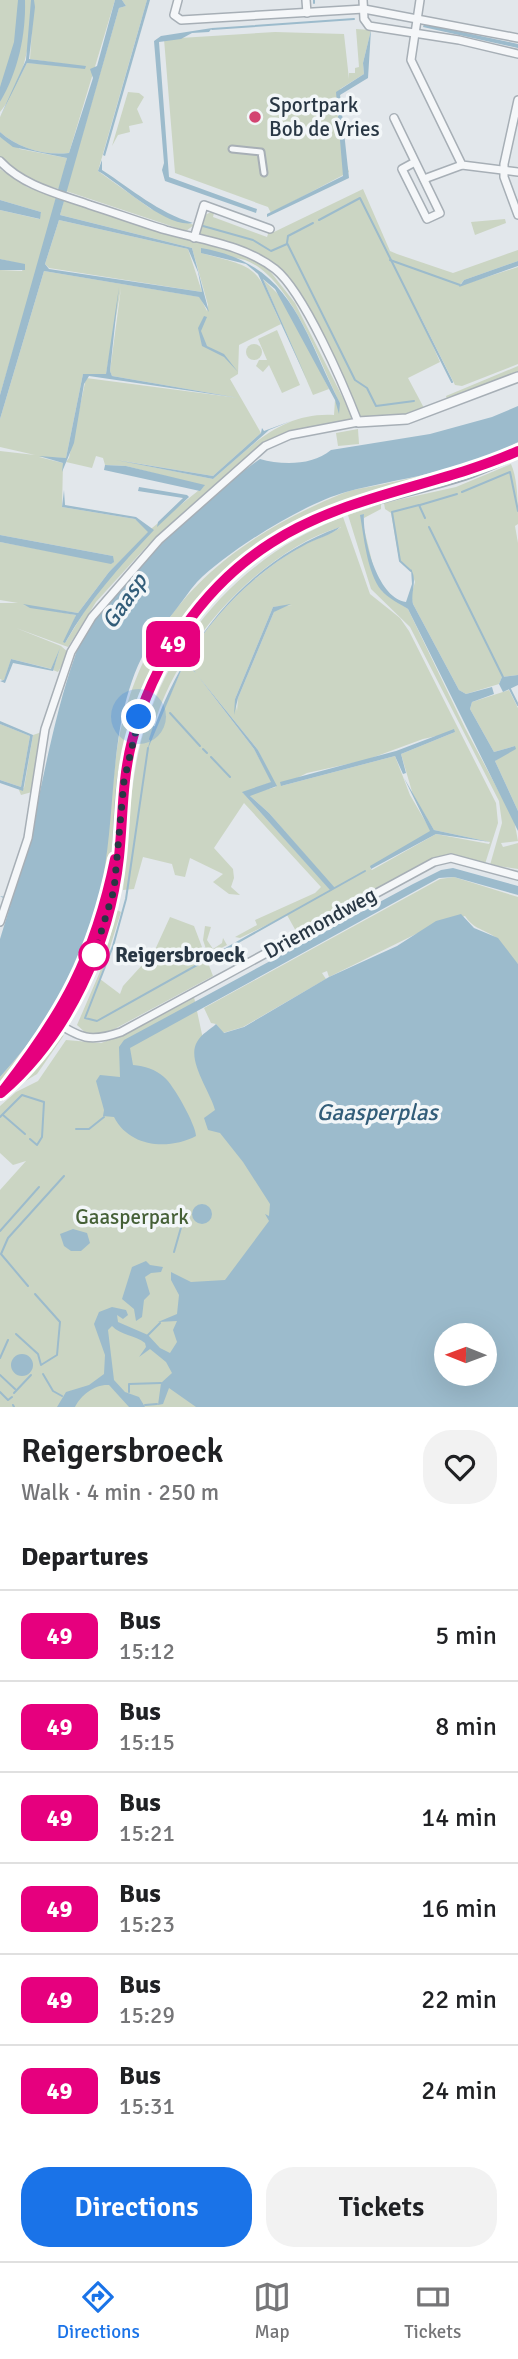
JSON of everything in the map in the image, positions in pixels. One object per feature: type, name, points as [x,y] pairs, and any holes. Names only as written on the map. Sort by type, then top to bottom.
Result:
[{"type":"main road","points":[[1,1093],[31,1063],[57,1022],[94,940],[120,836],[126,766],[146,697],[174,641],[223,582],[272,542],[320,516],[344,506],[466,473],[517,456]]},
{"type":"street","points":[[178,0],[174,15],[181,20],[364,9],[518,38]]},
{"type":"street","points":[[306,0],[307,13]]},
{"type":"street","points":[[363,0],[364,19],[369,26],[413,32],[518,54]]},
{"type":"street","points":[[420,0],[413,32],[411,60],[462,165]]},
{"type":"street","points":[[518,100],[504,171],[518,215]]},
{"type":"street","points":[[394,118],[440,213],[427,219],[401,169],[415,162]]},
{"type":"street","points":[[232,149],[261,152],[264,173]]},
{"type":"street","points":[[0,162],[26,182],[248,253],[286,279],[349,399],[358,422]]},
{"type":"street","points":[[424,179],[462,165],[518,172]]},
{"type":"street","points":[[194,237],[204,205],[270,229]]},
{"type":"street","points":[[0,922],[31,822],[45,729],[71,652],[112,590],[159,540],[265,446],[290,435],[358,422],[407,419],[518,377]]},
{"type":"street","name":"Driemondweg","points":[[57,1022],[91,1039],[121,1032],[434,862],[451,858],[518,876]]},
{"type":"green space","points":[[0,0],[21,0],[17,51],[0,88]]},
{"type":"green space","points":[[25,0],[31,0],[25,59],[16,87],[0,112],[0,102],[18,57]]},
{"type":"green space","points":[[34,0],[115,0],[69,153],[32,150],[0,132],[0,117],[27,63],[85,67],[30,59]]},
{"type":"green space","points":[[122,0],[147,0],[98,171],[151,209],[194,225],[186,231],[66,191],[119,8],[126,6]]},
{"type":"green space","name":"Sportpark Bob de Vries","points":[[356,29],[371,30],[363,63],[364,74],[340,89],[342,150],[349,172],[271,213],[268,207],[175,173],[164,39],[275,32],[344,34],[349,79],[349,73],[355,73],[355,68],[359,67]]},
{"type":"green space","points":[[128,92],[139,93],[144,97],[137,109],[143,123],[129,126],[130,132],[118,135],[112,146]]},
{"type":"green space","points":[[0,137],[20,149],[67,158],[60,189],[27,178],[6,163],[0,157]]},
{"type":"green space","points":[[0,169],[27,187],[58,198],[0,395],[0,270],[22,271],[25,265],[0,259],[0,210],[39,219],[41,212],[0,200]]},
{"type":"green space","points":[[363,189],[390,251],[397,254],[453,273],[518,250],[518,261],[464,280],[459,286],[518,267],[518,364],[462,386],[455,385],[418,312],[440,362],[408,378],[424,408],[406,415],[360,419],[345,383],[289,277],[262,256],[200,234],[205,215],[211,212],[214,213],[213,217],[267,237],[269,231],[274,232]]},
{"type":"green space","points":[[64,200],[170,235],[237,252],[266,266],[295,303],[351,414],[351,420],[276,438],[147,546],[96,602],[68,647],[16,628],[61,646],[69,653],[58,672],[53,670],[60,648],[52,669],[11,659],[4,681],[0,679],[0,603],[18,603],[0,600],[0,542],[113,563],[113,556],[0,535],[0,451],[35,455],[0,447],[0,419],[44,271],[200,297],[207,311],[208,305],[192,248],[60,215]],"holes":[[[201,253],[245,260],[261,269],[276,283],[302,322],[340,403],[338,407],[335,400],[334,415],[298,419],[282,425],[254,444],[213,479],[117,460],[213,476],[261,433],[230,379],[238,374],[239,345],[281,324],[255,273],[247,267]],[[121,288],[110,371],[112,376],[239,398],[86,378],[66,462],[92,468],[96,456],[103,458],[105,465],[126,466],[204,486],[149,532],[135,519],[62,507],[63,463],[39,457],[66,458],[83,374],[106,374]],[[147,534],[92,599],[65,643],[76,615],[22,605],[78,613],[109,572]]]},
{"type":"green space","points":[[505,219],[506,223],[475,235],[471,222]]},
{"type":"green space","points":[[59,220],[188,249],[202,292],[49,268],[45,264]]},
{"type":"green space","points":[[263,279],[284,300],[329,389],[313,395]]},
{"type":"green space","points":[[277,330],[300,385],[282,393],[269,365],[263,372],[256,366],[259,360],[267,360],[258,339]]},
{"type":"green space","points":[[254,344],[260,346],[260,358],[254,360],[248,358],[246,352],[248,346]]},
{"type":"green space","points":[[518,366],[518,372],[448,402],[446,396]]},
{"type":"green space","points":[[358,429],[359,444],[338,446],[336,433]]},
{"type":"green space","points":[[465,464],[464,469],[347,501],[296,523],[184,621],[128,737],[121,763],[111,862],[92,938],[66,997],[51,1021],[0,1084],[0,1077],[56,1004],[86,941],[102,879],[116,757],[126,708],[142,665],[163,627],[190,593],[221,564],[257,537],[297,514],[346,492]]},
{"type":"green space","points":[[511,464],[518,501],[518,524],[515,526],[518,543],[518,675],[502,677],[499,684],[466,694],[459,690],[413,604],[411,596],[415,582],[411,570],[399,559],[391,513],[385,509],[384,503],[456,487]]},
{"type":"green space","points":[[381,504],[381,509],[364,518],[364,514],[361,516],[377,582],[382,591],[408,609],[465,728],[514,820],[518,841],[501,843],[503,847],[518,843],[518,869],[490,865],[502,823],[499,801],[410,627],[371,589],[348,515]]},
{"type":"green space","points":[[343,517],[370,594],[400,618],[409,631],[496,803],[498,823],[485,864],[445,855],[297,933],[287,915],[240,938],[235,937],[257,925],[255,920],[315,893],[321,887],[244,803],[214,848],[233,869],[231,887],[240,895],[229,894],[213,882],[223,874],[190,858],[185,877],[175,875],[172,864],[143,857],[134,889],[123,890],[136,762],[147,721],[161,687],[198,625],[222,597],[249,572],[278,550]],"holes":[[[341,527],[268,568],[222,611],[186,661],[196,673],[186,665],[183,666],[151,739],[160,707],[176,674],[196,641],[220,610],[248,582],[278,558],[309,540]],[[292,605],[278,607],[274,612],[238,698],[237,711],[235,699],[273,607]],[[198,676],[258,750],[276,787],[249,794],[250,796],[269,813],[334,888],[330,889],[243,793],[272,782],[254,749]],[[455,732],[401,754],[413,795],[434,830],[490,842],[489,844],[436,834],[372,870],[370,868],[431,831],[410,795],[395,756],[281,786],[307,773],[366,760],[423,739]]]},
{"type":"green space","points":[[509,690],[518,708],[518,811],[495,761],[515,746],[494,752],[470,709],[472,702]]},
{"type":"green space","points":[[0,724],[30,736],[21,787],[0,780]]},
{"type":"green space","points":[[42,732],[32,792],[21,795],[19,790],[24,788],[33,735]]},
{"type":"green space","points":[[454,877],[518,897],[518,964],[496,938],[474,925],[465,916],[418,933],[329,977],[327,971],[322,973],[326,979],[243,1027],[223,1033],[216,1024],[211,1023],[204,1008],[440,879]]},
{"type":"green space","points":[[117,910],[121,912],[100,979],[120,994],[123,986],[154,952],[170,917],[194,926],[213,976],[107,1033],[87,1034],[77,1025],[102,967]]},
{"type":"green space","points":[[205,926],[211,927],[207,940],[213,949],[222,943],[223,938],[227,945],[208,955],[203,940]]},
{"type":"green space","name":"Gaasperpark","points":[[194,997],[203,1039],[275,1203],[274,1225],[207,1407],[0,1407],[0,1190],[26,1161],[13,1165],[0,1153],[0,1106],[16,1092],[38,1081],[66,1040],[101,1043]]},
{"type":"green space","points":[[64,1035],[37,1074],[14,1088],[55,1040]]},
{"type":"water","points":[[18,0],[25,0],[22,40],[12,78],[0,102],[0,87],[14,42]]},
{"type":"water","points":[[31,0],[34,0],[35,7],[29,59],[86,66],[85,69],[27,63],[0,117],[26,60]]},
{"type":"water","points":[[115,0],[122,0],[126,6],[119,8],[60,215],[192,248],[209,312],[199,297],[44,271],[0,419],[0,395],[67,158],[13,147],[0,137],[0,132],[32,150],[69,153],[93,78],[90,69],[97,66]],"holes":[[[59,220],[188,249],[198,272],[202,292],[49,269],[45,264]]]},
{"type":"water","points":[[147,0],[150,0],[105,156],[103,155]]},
{"type":"water","points":[[424,24],[518,44],[518,48],[423,27]]},
{"type":"water","points":[[212,28],[209,32],[192,33],[181,39],[159,42],[169,177],[257,209],[256,213],[165,181],[162,170],[164,163],[154,41],[161,36]]},
{"type":"water","points":[[371,30],[368,78],[340,95],[349,178],[267,217],[267,214],[343,176],[336,92],[364,74],[363,63]]},
{"type":"water","points":[[102,160],[102,170],[157,207],[193,223],[170,219],[144,204],[98,171]]},
{"type":"water","points":[[0,200],[41,212],[40,219],[0,210]]},
{"type":"water","points":[[201,248],[232,256],[256,269],[275,285],[291,304],[340,403],[339,414],[335,400],[275,289],[263,279],[307,380],[258,274],[246,264],[201,253]]},
{"type":"water","points":[[0,259],[25,264],[25,270],[0,270]]},
{"type":"water","points":[[518,261],[518,266],[459,287],[464,280]]},
{"type":"water","points":[[119,287],[110,371],[112,376],[239,398],[89,376],[84,384],[74,443],[62,472],[63,463],[39,456],[66,458],[83,374],[106,374]]},
{"type":"water","points":[[204,316],[207,317],[201,331],[207,346],[224,354],[238,372],[224,357],[202,346],[198,328]]},
{"type":"water","name":"Gaasp","points":[[518,406],[518,442],[455,467],[346,492],[288,517],[211,569],[194,585],[154,636],[128,693],[121,723],[108,848],[89,934],[52,1009],[0,1077],[0,939],[11,903],[0,896],[12,898],[65,686],[75,656],[105,606],[156,549],[213,496],[260,459],[287,463],[306,461],[331,450],[430,434],[492,417]]},
{"type":"water","points":[[291,421],[269,430],[213,479],[116,460],[213,476],[261,433],[262,428],[264,431]]},
{"type":"water","points":[[105,465],[126,466],[205,485],[200,491],[104,470]]},
{"type":"water","points":[[139,487],[189,497],[157,527],[158,522],[183,498],[138,491]]},
{"type":"water","points":[[64,490],[65,505],[136,517],[154,530],[117,570],[65,643],[63,642],[76,615],[30,608],[23,604],[78,613],[109,572],[148,532],[135,519],[62,507]]},
{"type":"water","points":[[364,514],[369,552],[380,579],[396,598],[406,602],[412,584],[411,569],[414,578],[413,604],[459,690],[466,694],[492,687],[494,694],[472,702],[470,709],[494,752],[515,746],[516,749],[495,761],[518,811],[518,831],[408,609],[387,596],[376,583],[365,544],[360,515]]},
{"type":"water","points":[[340,527],[286,556],[252,581],[222,611],[190,654],[217,616],[243,588],[272,563],[305,543]]},
{"type":"water","points":[[0,535],[113,556],[114,562],[111,564],[0,542]]},
{"type":"water","points":[[291,604],[274,612],[238,698],[234,715],[235,699],[273,607]]},
{"type":"water","points":[[60,648],[53,671],[13,663],[5,683],[0,681],[4,680],[11,659],[51,669]]},
{"type":"water","points":[[186,660],[196,673],[186,665],[183,666],[147,751],[159,715],[175,680]]},
{"type":"water","points":[[518,675],[518,685],[503,692],[499,684],[502,677]]},
{"type":"water","points":[[198,676],[258,750],[277,786],[250,796],[269,813],[335,888],[330,890],[242,792],[271,782],[254,749]]},
{"type":"water","points":[[0,721],[33,735],[23,791],[0,783],[0,780],[21,787],[30,736],[0,724]]},
{"type":"water","points":[[454,729],[455,732],[401,754],[406,773],[403,774],[395,756],[281,786],[280,782],[396,751]]},
{"type":"water","points":[[404,778],[434,830],[490,842],[436,834],[371,869],[370,866],[430,831]]},
{"type":"water","points":[[453,868],[518,886],[518,895],[454,877],[439,878],[130,1048],[133,1065],[153,1070],[168,1081],[188,1114],[196,1136],[174,1143],[151,1143],[130,1135],[114,1117],[103,1116],[104,1110],[96,1081],[100,1075],[120,1077],[119,1047],[124,1040],[413,884],[441,870]]},
{"type":"water","name":"Gaasperplas","points":[[461,914],[474,928],[498,938],[518,964],[518,1407],[196,1407],[169,1388],[163,1404],[158,1405],[161,1383],[172,1373],[166,1362],[150,1349],[139,1357],[146,1347],[145,1343],[112,1326],[108,1330],[114,1380],[125,1392],[139,1397],[145,1407],[129,1407],[109,1385],[89,1391],[75,1407],[57,1407],[66,1392],[89,1385],[104,1374],[105,1355],[94,1324],[99,1312],[112,1307],[126,1310],[128,1315],[123,1319],[117,1315],[118,1322],[148,1335],[160,1348],[170,1353],[177,1342],[173,1330],[177,1321],[158,1322],[177,1314],[179,1295],[171,1280],[171,1272],[191,1282],[225,1280],[269,1221],[265,1214],[269,1216],[270,1204],[243,1162],[220,1133],[208,1130],[204,1118],[215,1110],[197,1067],[194,1049],[199,1039],[216,1024],[224,1033],[244,1027],[329,977],[397,946],[436,921]]},
{"type":"water","points":[[202,1204],[209,1207],[212,1214],[209,1221],[202,1224],[195,1221],[192,1214],[195,1207]]},
{"type":"water","points":[[73,1229],[87,1233],[90,1243],[81,1251],[71,1251],[64,1246],[60,1234]]},
{"type":"water","points":[[146,1261],[150,1265],[163,1267],[161,1272],[145,1277],[150,1294],[144,1300],[142,1317],[136,1321],[134,1309],[122,1299],[132,1267]]},
{"type":"water","points":[[18,1354],[26,1354],[33,1361],[33,1369],[26,1376],[18,1376],[11,1369],[11,1361]]},
{"type":"waterway","points":[[212,29],[354,19]]},
{"type":"waterway","points":[[319,220],[360,198],[452,382]]},
{"type":"waterway","points":[[313,223],[288,236],[287,243],[355,380],[367,388],[376,406],[414,401]]},
{"type":"waterway","points":[[203,226],[253,240],[271,251],[287,244]]},
{"type":"waterway","points":[[390,260],[460,285]]},
{"type":"waterway","points":[[462,492],[510,472],[518,511]]},
{"type":"waterway","points":[[420,505],[457,494]]},
{"type":"waterway","points":[[411,571],[400,561],[392,512],[419,505],[425,518]]},
{"type":"waterway","points":[[429,527],[503,677]]},
{"type":"waterway","points":[[509,687],[518,705]]},
{"type":"waterway","points":[[170,713],[200,746]]},
{"type":"waterway","points":[[150,739],[154,727]]},
{"type":"waterway","points":[[148,748],[126,899],[113,946],[85,1018],[97,1021],[365,871]]},
{"type":"waterway","points":[[203,749],[207,753]]},
{"type":"waterway","points":[[211,757],[230,777]]},
{"type":"waterway","points":[[0,1117],[22,1095],[44,1102],[42,1137],[37,1145],[30,1139]]},
{"type":"waterway","points":[[3,1115],[25,1134]]},
{"type":"waterway","points":[[76,1129],[89,1129],[104,1117]]},
{"type":"waterway","points":[[28,1286],[1,1254],[8,1238],[64,1176]]},
{"type":"waterway","points":[[0,1231],[39,1187]]},
{"type":"waterway","points":[[174,1252],[182,1224],[178,1210]]},
{"type":"waterway","points":[[16,1334],[38,1354],[41,1365],[57,1355],[60,1322],[35,1294]]},
{"type":"waterway","points":[[148,1335],[160,1323]]},
{"type":"waterway","points":[[0,1358],[8,1340]]},
{"type":"waterway","points":[[43,1374],[53,1391],[62,1396]]},
{"type":"waterway","points":[[0,1375],[15,1389]]},
{"type":"waterway","points":[[14,1393],[31,1375]]},
{"type":"waterway","points":[[129,1392],[129,1384],[161,1383]]},
{"type":"waterway","points":[[0,1392],[8,1400],[12,1397]]},
{"type":"waterway","points":[[145,1405],[157,1404]]},
{"type":"bus line","name":"49","points":[[115,859],[100,922],[73,988],[44,1037],[1,1093],[50,1040],[87,973],[100,940],[114,890],[120,854],[124,781],[132,742],[155,676],[183,628],[239,567],[272,542],[302,525],[344,506],[448,479],[518,451]]},
{"type":"place","name":"Sportpark Bob de Vries","points":[[255,117]]},
{"type":"place","name":"Reigersbroeck","points":[[94,955]]},
{"type":"route","points":[[94,955],[114,890],[120,854],[124,781],[139,717]]}]
